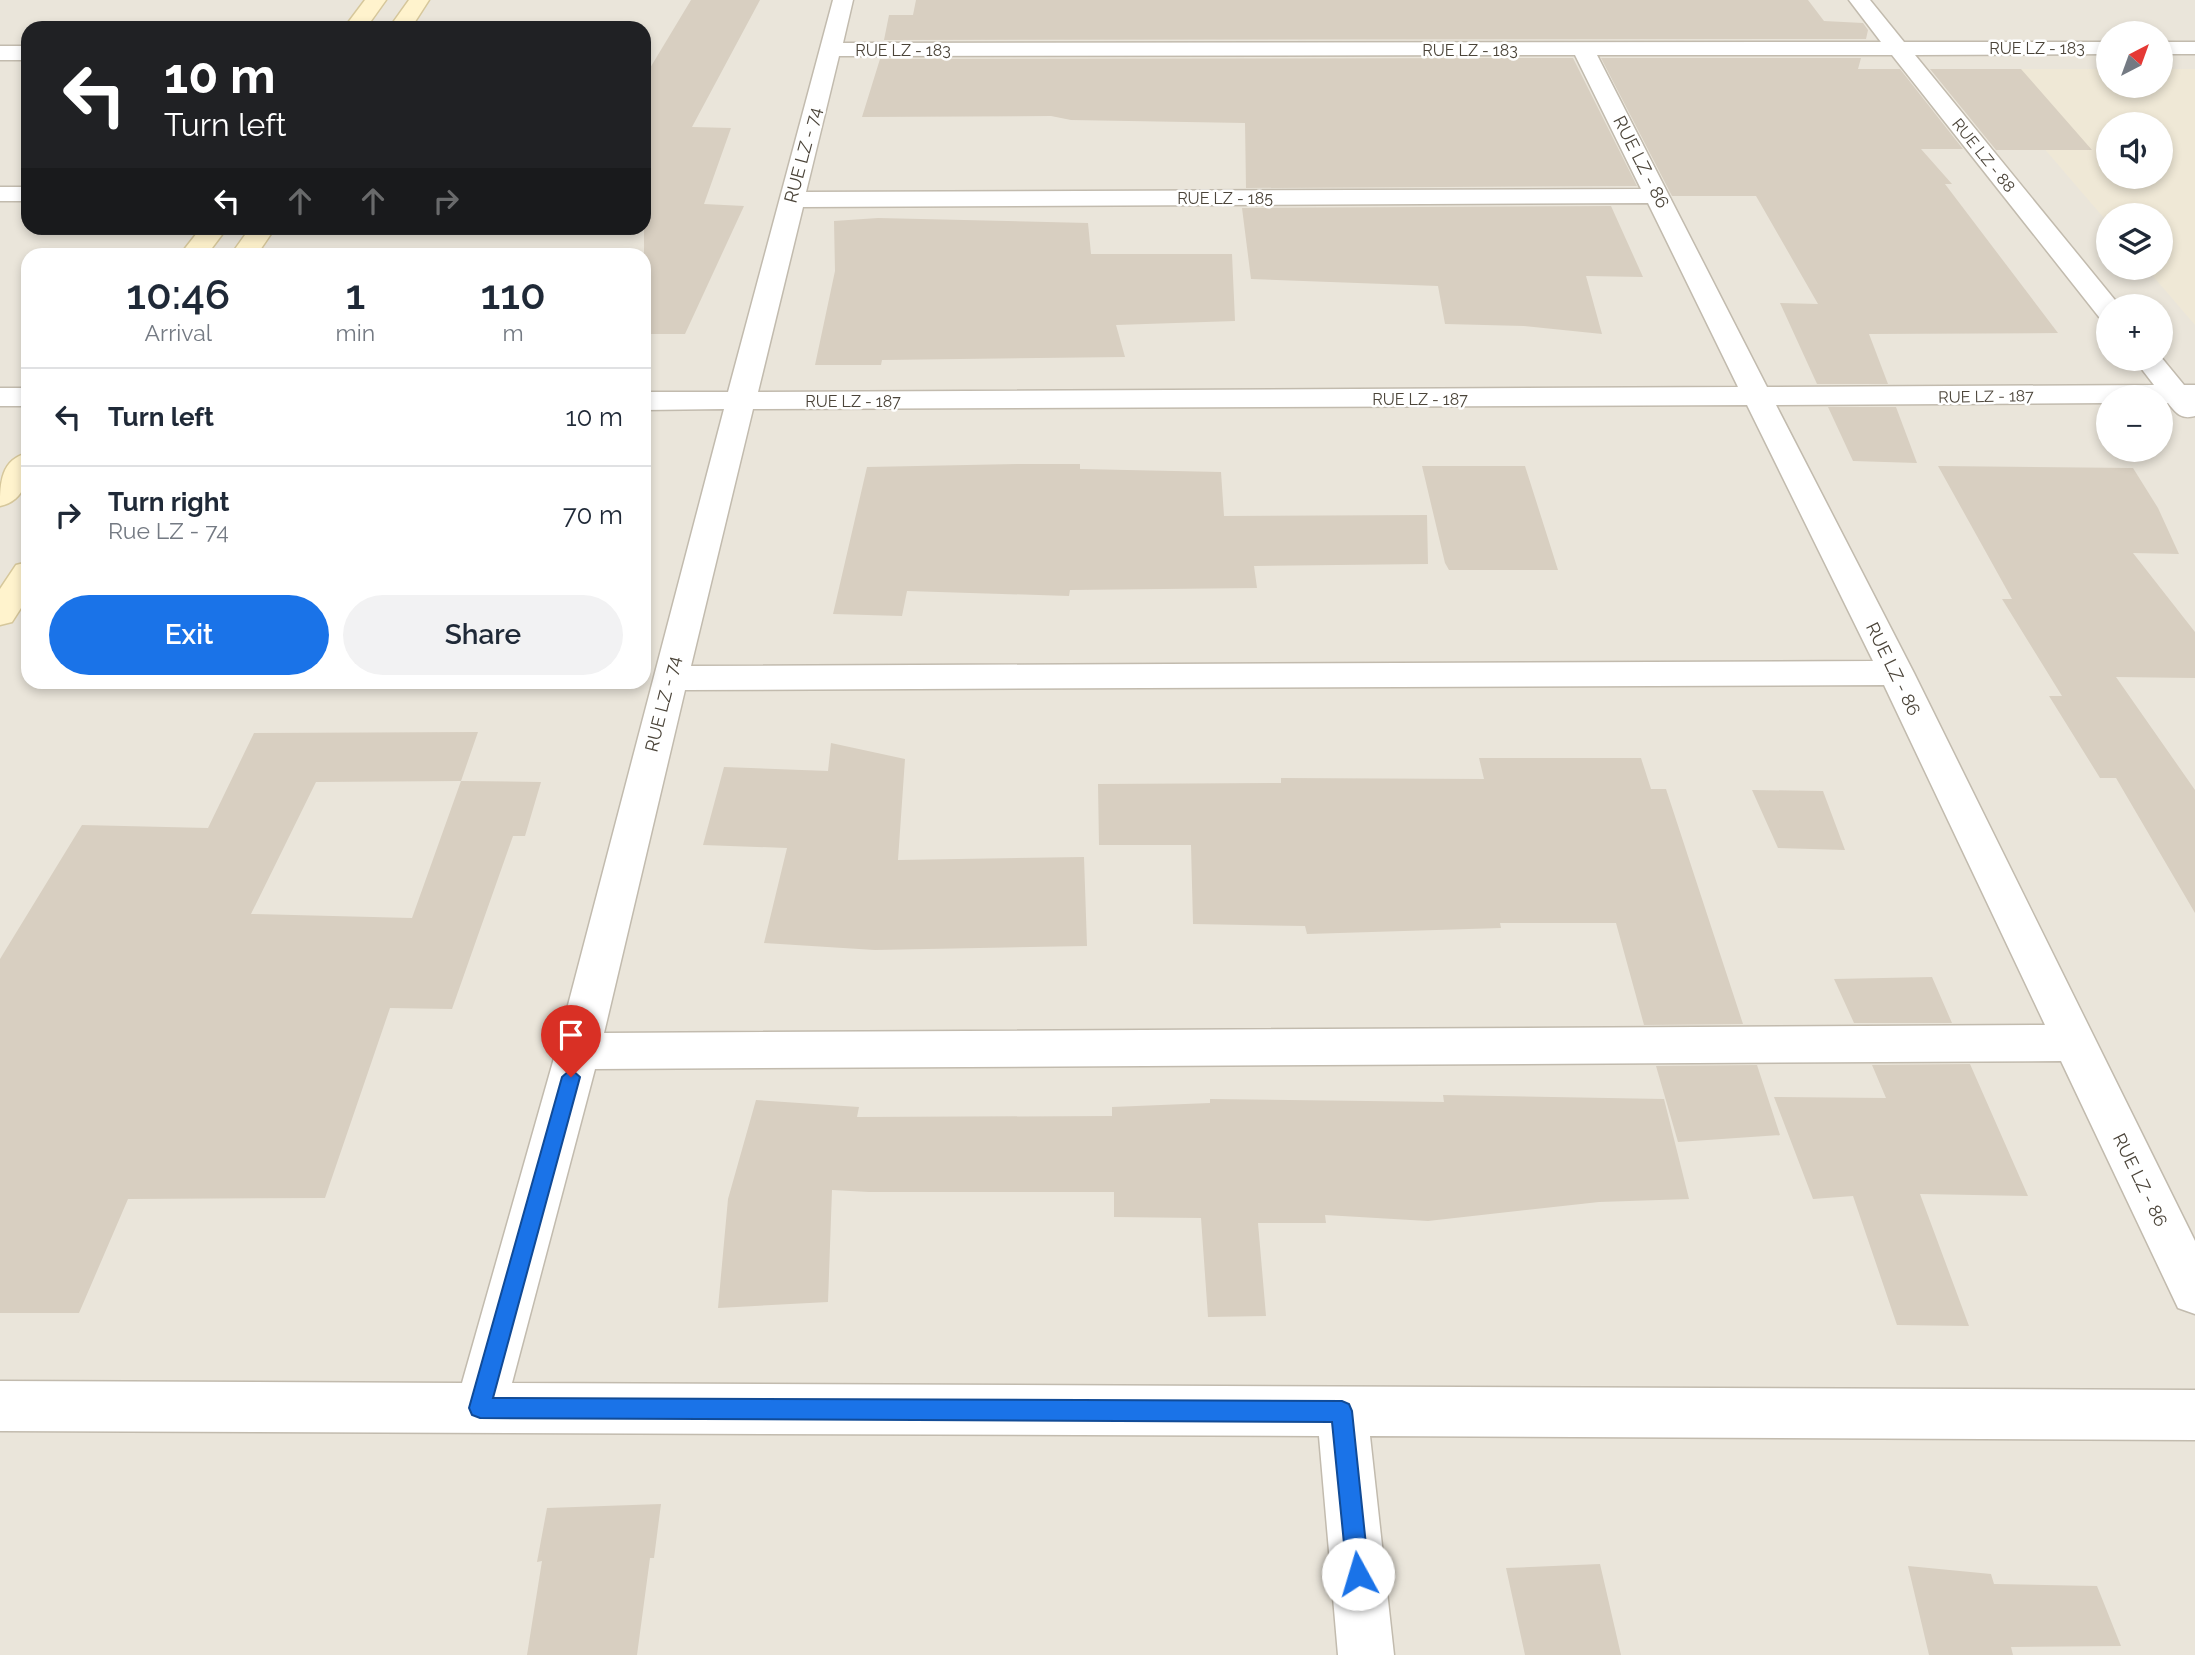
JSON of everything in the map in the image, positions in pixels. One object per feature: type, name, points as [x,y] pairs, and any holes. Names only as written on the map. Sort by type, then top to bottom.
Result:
[{"type":"main road","points":[[360,21],[376,0]]},
{"type":"main road","points":[[405,21],[419,0]]},
{"type":"main road","points":[[0,497],[21,470]]},
{"type":"main road","points":[[0,614],[21,582]]},
{"type":"street","name":"RUE LZ - 74","points":[[480,1408],[579,1051],[670,678],[843,0]]},
{"type":"street","name":"RUE LZ - 88","points":[[1859,0],[2096,295]]},
{"type":"street","name":"RUE LZ - 183","points":[[831,50],[1584,51],[2096,48]]},
{"type":"street","points":[[2174,48],[2195,48]]},
{"type":"street","name":"RUE LZ - 86","points":[[1584,51],[1896,673],[2072,1043],[2195,1292]]},
{"type":"street","points":[[0,53],[21,53]]},
{"type":"street","points":[[0,194],[21,194]]},
{"type":"street","name":"RUE LZ - 185","points":[[792,200],[1659,196]]},
{"type":"street","points":[[2160,371],[2185,394],[2195,418]]},
{"type":"street","name":"RUE LZ - 187","points":[[651,401],[2185,394]]},
{"type":"street","points":[[0,397],[21,397]]},
{"type":"street","points":[[670,678],[1896,673]]},
{"type":"street","points":[[579,1051],[2072,1043]]},
{"type":"street","points":[[0,1405],[2195,1415]]},
{"type":"street","points":[[1342,1411],[1367,1655]]},
{"type":"shaded area","points":[[0,0],[2195,0],[2195,1655],[0,1655]]},
{"type":"shaded area","points":[[1976,69],[2096,69],[2096,98],[2174,98],[2174,69],[2195,69],[2195,325],[2173,299],[2173,294],[2168,294],[2156,280],[2173,280],[2173,203],[2096,203],[2096,209]]},
{"type":"building","points":[[691,0],[760,0],[692,127],[731,128],[704,204],[744,206],[685,334],[651,334],[651,248],[644,248],[644,235],[651,235],[651,66]]},
{"type":"building","points":[[916,0],[1808,0],[1824,21],[1863,23],[1868,30],[1866,39],[884,40],[889,15],[913,15]]},
{"type":"building","points":[[1573,58],[1637,186],[1246,188],[1245,123],[1071,120],[1051,116],[862,117],[880,59]]},
{"type":"building","points":[[1601,58],[1861,58],[1858,69],[1900,69],[1963,149],[1921,149],[1952,184],[1945,184],[2058,333],[1869,334],[1888,384],[1817,384],[1780,303],[1818,304],[1756,196],[1672,196]]},
{"type":"building","points":[[1930,69],[2021,69],[2092,150],[1996,150]]},
{"type":"building","points":[[1611,206],[1643,277],[1586,276],[1602,334],[1524,326],[1445,324],[1438,286],[1251,279],[1242,208]]},
{"type":"building","points":[[878,218],[1088,223],[1091,254],[1232,254],[1235,321],[1116,325],[1125,357],[882,360],[881,365],[815,365],[835,271],[834,221]]},
{"type":"building","points":[[1828,407],[1896,407],[1917,463],[1853,461]]},
{"type":"building","points":[[1080,464],[1080,469],[1221,472],[1224,516],[1427,515],[1428,564],[1254,566],[1257,588],[1070,590],[1069,596],[907,591],[902,616],[833,614],[867,467]]},
{"type":"building","points":[[1422,466],[1525,466],[1558,570],[1449,570],[1445,563]]},
{"type":"building","points":[[1938,466],[2133,468],[2158,508],[2179,554],[2133,553],[2195,632],[2195,678],[2116,677],[2195,790],[2195,913],[2116,778],[2100,778],[2049,696],[2062,696],[2002,599],[2012,599]]},
{"type":"building","points":[[478,732],[461,781],[541,782],[525,836],[513,836],[452,1009],[390,1008],[325,1198],[128,1199],[79,1313],[0,1313],[0,959],[82,825],[208,828],[254,733]],"holes":[[[461,781],[412,918],[251,914],[316,782]]]},
{"type":"building","points":[[831,743],[905,759],[898,860],[1084,857],[1087,946],[875,950],[764,943],[787,848],[703,845],[724,767],[828,771]]},
{"type":"building","points":[[1479,758],[1641,758],[1651,789],[1666,789],[1743,1024],[1644,1025],[1616,923],[1500,923],[1501,928],[1307,934],[1305,926],[1193,924],[1191,845],[1099,845],[1098,784],[1281,783],[1281,778],[1484,779]]},
{"type":"building","points":[[1752,790],[1823,791],[1845,850],[1778,848]]},
{"type":"building","points":[[1932,977],[1952,1023],[1854,1023],[1834,979]]},
{"type":"building","points":[[1970,1064],[2028,1196],[1920,1194],[1969,1326],[1897,1325],[1853,1196],[1813,1199],[1774,1097],[1886,1098],[1872,1065]]},
{"type":"building","points":[[1757,1065],[1780,1135],[1678,1142],[1656,1066]]},
{"type":"building","points":[[1443,1095],[1664,1099],[1689,1199],[1599,1202],[1428,1221],[1325,1215],[1326,1223],[1258,1223],[1266,1316],[1208,1317],[1201,1218],[1114,1217],[1114,1192],[832,1190],[828,1302],[718,1308],[728,1199],[756,1100],[859,1107],[857,1117],[1112,1116],[1112,1107],[1210,1103],[1210,1099],[1444,1102]]},
{"type":"building","points":[[661,1504],[654,1558],[650,1558],[637,1655],[527,1655],[542,1561],[537,1562],[547,1508]]},
{"type":"building","points":[[1600,1564],[1621,1655],[1525,1655],[1506,1568]]},
{"type":"building","points":[[1908,1566],[1991,1574],[1994,1584],[2097,1586],[2121,1646],[2011,1647],[2013,1655],[1929,1655]]},
{"type":"route","points":[[571,1077],[480,1408],[1342,1411],[1358,1574]]}]
